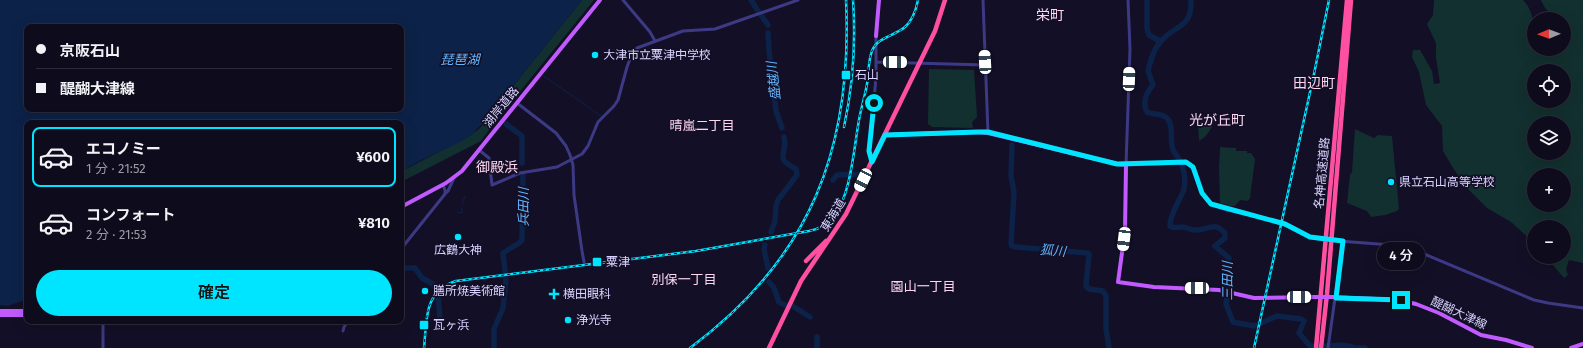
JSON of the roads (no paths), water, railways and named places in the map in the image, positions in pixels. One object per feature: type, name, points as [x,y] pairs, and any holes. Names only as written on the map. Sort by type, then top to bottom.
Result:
[{"type":"highway","name":"東海道","points":[[769,348],[792,298],[812,264],[846,214],[938,24],[945,0]]},
{"type":"highway","name":"名神高速道路","points":[[1321,348],[1319,338],[1347,0]]},
{"type":"highway","name":"名神高速道路","points":[[1316,348],[1319,338],[1351,0]]},
{"type":"highway","points":[[806,261],[830,239]]},
{"type":"highway","points":[[806,261],[819,254]]},
{"type":"highway","points":[[806,261],[811,261],[812,264]]},
{"type":"main road","name":"湖岸道路","points":[[404,205],[443,185],[462,171],[600,0]]},
{"type":"main road","points":[[876,36],[879,0]]},
{"type":"main road","points":[[885,135],[988,132],[1126,165]]},
{"type":"main road","name":"醍醐大津線","points":[[1126,165],[1125,230],[1118,282],[1147,286],[1199,288],[1228,292],[1254,298],[1315,296],[1398,300],[1439,313],[1481,335],[1506,340],[1532,348]]},
{"type":"main road","points":[[1,314],[24,311]]},
{"type":"main road","points":[[1,314],[24,315]]},
{"type":"main road","points":[[1571,348],[1583,344]]},
{"type":"street","points":[[623,0],[650,32],[655,41]]},
{"type":"street","points":[[479,150],[489,158],[492,185],[520,172],[552,168],[572,160],[580,156],[586,150],[598,122],[616,103],[627,67],[635,50],[640,46],[687,30],[715,29],[798,0]]},
{"type":"street","points":[[983,0],[988,132]]},
{"type":"street","points":[[1128,0],[1130,48],[1126,165],[1178,162],[1189,163],[1193,167],[1200,190],[1208,202],[1214,206],[1280,222],[1310,237],[1318,239],[1391,245],[1417,251],[1534,300],[1583,308]]},
{"type":"street","points":[[872,162],[869,151],[876,78],[876,36]]},
{"type":"street","points":[[876,62],[920,62],[985,65]]},
{"type":"street","points":[[517,103],[559,136],[568,149],[572,160],[574,195],[584,262]]},
{"type":"street","points":[[404,246],[444,194],[448,191],[454,178]]},
{"type":"street","points":[[443,185],[445,190],[444,194]]},
{"type":"street","points":[[1328,347],[1343,241]]},
{"type":"street","points":[[103,324],[103,348]]},
{"type":"street","points":[[343,331],[346,324]]},
{"type":"water","name":"琵琶湖","points":[[0,0],[582,0],[498,105],[497,112],[500,116],[497,119],[494,117],[487,120],[470,136],[462,141],[404,170],[404,120],[24,120],[24,300],[8,306],[0,305]]},
{"type":"waterway","name":"盛越川","points":[[751,0],[758,11]]},
{"type":"waterway","points":[[1147,0],[1147,29],[1149,35],[1158,40],[1159,44]]},
{"type":"waterway","name":"三田川","points":[[1191,0],[1191,9],[1186,21],[1162,40],[1155,50],[1148,71],[1153,85],[1148,91],[1145,101],[1147,112],[1163,115],[1169,121],[1173,149],[1181,162],[1184,173],[1184,189],[1173,212],[1170,226],[1174,228],[1184,227],[1192,230],[1217,227],[1225,233],[1225,238],[1215,246],[1229,258],[1226,271],[1228,290],[1226,304],[1233,322],[1254,326],[1277,316],[1301,319],[1304,321],[1299,333],[1310,346],[1344,345],[1356,348]]},
{"type":"waterway","name":"盛越川","points":[[761,15],[768,25]]},
{"type":"waterway","name":"盛越川","points":[[768,33],[776,111],[782,128]]},
{"type":"waterway","points":[[544,76],[601,116]]},
{"type":"waterway","name":"兵田川","points":[[506,124],[522,136],[522,163]]},
{"type":"waterway","name":"盛越川","points":[[771,232],[775,221],[778,200],[797,175],[796,169],[783,159],[785,143],[784,137]]},
{"type":"waterway","name":"狐川","points":[[1012,145],[1011,176],[1014,192],[1011,244],[1015,247],[1088,253],[1086,286],[1089,289],[1103,291],[1106,296],[1106,329],[1109,348]]},
{"type":"waterway","name":"狐川","points":[[833,180],[837,175],[860,174]]},
{"type":"waterway","name":"兵田川","points":[[494,348],[494,329],[503,308],[506,280],[503,253],[522,240],[523,175]]},
{"type":"waterway","points":[[462,204],[465,196]]},
{"type":"waterway","points":[[457,212],[462,213],[462,208]]},
{"type":"waterway","name":"盛越川","points":[[765,245],[764,249],[768,268]]},
{"type":"waterway","points":[[404,268],[415,268],[422,278],[433,284],[438,295],[440,320]]},
{"type":"waterway","name":"盛越川","points":[[769,282],[774,288],[779,302],[785,305]]},
{"type":"waterway","name":"盛越川","points":[[794,307],[810,317]]},
{"type":"waterway","name":"盛越川","points":[[817,337],[817,348]]},
{"type":"waterway","name":"三田川","points":[[1357,348],[1365,348]]},
{"type":"railway","points":[[690,348],[732,313],[766,276],[794,237],[816,196],[832,151],[842,104],[846,54],[846,0]]},
{"type":"railway","points":[[844,127],[850,95],[853,64],[853,0]]},
{"type":"railway","points":[[424,348],[427,317],[432,300],[445,286],[456,281],[696,251],[809,231],[820,228],[826,224],[832,219],[840,207],[848,184],[873,48],[880,41],[908,24],[914,15],[918,0]]},
{"type":"railway","points":[[1254,348],[1329,0]]},
{"type":"place","name":"大津市立粟津中学校","points":[[595,55]]},
{"type":"place","name":"石山","points":[[846,75]]},
{"type":"place","name":"県立石山高等学校","points":[[1391,182]]},
{"type":"place","name":"広鶴大神","points":[[458,237]]},
{"type":"place","name":"粟津","points":[[597,262]]},
{"type":"place","name":"膳所焼美術館","points":[[425,291]]},
{"type":"place","name":"横田眼科","points":[[554,294]]},
{"type":"place","name":"浄光寺","points":[[568,320]]},
{"type":"place","name":"瓦ヶ浜","points":[[424,325]]},
{"type":"district","name":"栄町","points":[[1050,15]]},
{"type":"district","name":"田辺町","points":[[1314,83]]},
{"type":"district","name":"光が丘町","points":[[1217,120]]},
{"type":"district","name":"晴嵐二丁目","points":[[702,125]]},
{"type":"district","name":"御殿浜","points":[[497,167]]},
{"type":"district","name":"別保一丁目","points":[[684,279]]},
{"type":"district","name":"園山一丁目","points":[[923,286]]}]
